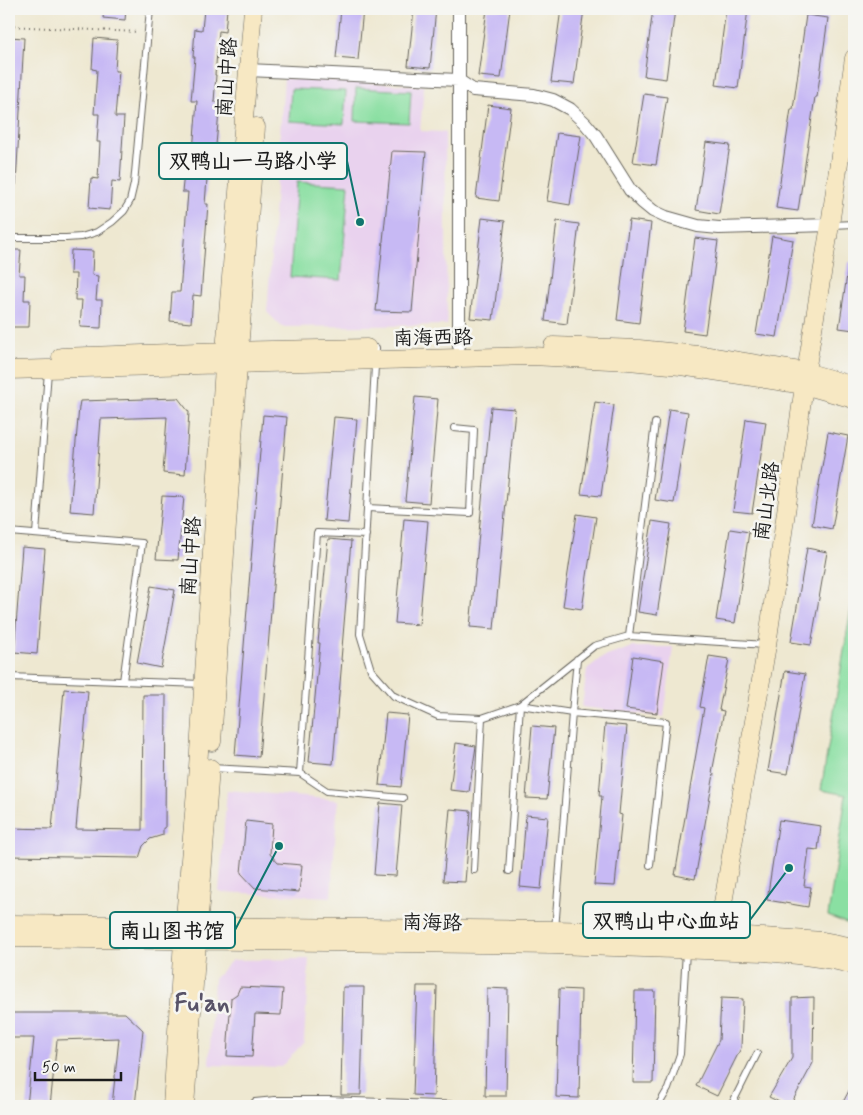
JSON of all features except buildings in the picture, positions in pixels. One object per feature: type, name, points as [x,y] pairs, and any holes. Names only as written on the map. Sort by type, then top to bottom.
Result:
[{"type":"street","name":"南山中路","points":[[253,9],[254,70]]},
{"type":"street","name":"南山中路","points":[[172,1106],[190,934],[204,767],[254,70],[264,9]]},
{"type":"street","points":[[459,9],[459,346]]},
{"type":"street","name":"南山北路","points":[[716,942],[767,645],[854,58]]},
{"type":"street","points":[[254,70],[458,80],[474,90],[534,95],[552,100],[570,110],[585,123],[596,136],[630,190],[653,211],[698,226],[720,228],[830,225]]},
{"type":"street","name":"南海西路","points":[[376,354],[459,346],[566,346],[639,349],[708,356],[805,379],[854,399]]},
{"type":"street","name":"南海西路","points":[[9,359],[232,358],[376,354],[532,356],[629,361],[805,379],[854,386]]},
{"type":"street","name":"南山中路","points":[[204,767],[203,684],[232,358]]},
{"type":"street","name":"南海西路","points":[[9,370],[232,358]]},
{"type":"street","name":"南海路","points":[[9,924],[190,934]]},
{"type":"street","name":"南山中路","points":[[184,1106],[190,934]]},
{"type":"street","name":"南海路","points":[[9,938],[190,934],[554,937],[716,942],[822,941],[854,947]]},
{"type":"street","name":"南海路","points":[[554,937],[686,950],[716,942],[764,952],[798,955],[854,964]]},
{"type":"lane","points":[[9,238],[66,238],[82,236],[97,232],[124,211],[130,201],[134,184],[150,9]]},
{"type":"lane","points":[[830,225],[854,224]]},
{"type":"lane","points":[[376,354],[360,634],[370,670],[394,696],[438,716],[482,718],[520,705],[594,646],[629,636],[767,645]]},
{"type":"lane","points":[[36,534],[48,369]]},
{"type":"lane","points":[[629,636],[656,423]]},
{"type":"lane","points":[[367,508],[470,513],[474,430],[454,428]]},
{"type":"lane","points":[[9,532],[142,543],[123,681]]},
{"type":"lane","points":[[300,773],[317,533],[366,535]]},
{"type":"lane","points":[[554,937],[577,659]]},
{"type":"lane","points":[[9,677],[203,684]]},
{"type":"lane","points":[[520,705],[572,713],[666,722],[650,865]]},
{"type":"lane","points":[[509,871],[520,705]]},
{"type":"lane","points":[[474,870],[482,718]]},
{"type":"lane","points":[[204,767],[300,773],[327,791],[403,798]]},
{"type":"lane","points":[[658,1106],[668,1089],[680,1054],[686,950]]},
{"type":"lane","points":[[731,1106],[758,1054]]},
{"type":"lane","points":[[255,1102],[328,1100],[490,1106]]},
{"type":"path","points":[[9,26],[148,33]]},
{"type":"shaded area","points":[[284,78],[424,86],[420,131],[445,132],[447,325],[282,327],[267,312]]},
{"type":"shaded area","points":[[633,647],[673,647],[664,717],[582,707],[587,669],[601,658]]},
{"type":"shaded area","points":[[227,790],[338,800],[331,897],[219,892]]},
{"type":"shaded area","points":[[309,959],[304,1042],[281,1067],[209,1065],[214,979],[232,960]]},
{"type":"green space","points":[[356,88],[411,91],[409,123],[355,121]]},
{"type":"green space","points":[[291,89],[346,91],[344,124],[289,121]]},
{"type":"green space","points":[[297,182],[349,185],[341,280],[290,277]]},
{"type":"green space","points":[[854,590],[854,703],[851,711],[854,713],[854,926],[828,916],[846,795],[821,790]]},
{"type":"place","name":"双鸭山一马路小学","points":[[360,222]]},
{"type":"place","name":"南山图书馆","points":[[279,846]]},
{"type":"place","name":"双鸭山中心血站","points":[[789,868]]},
{"type":"district","name":"Fu'an","points":[[202,1002]]}]
